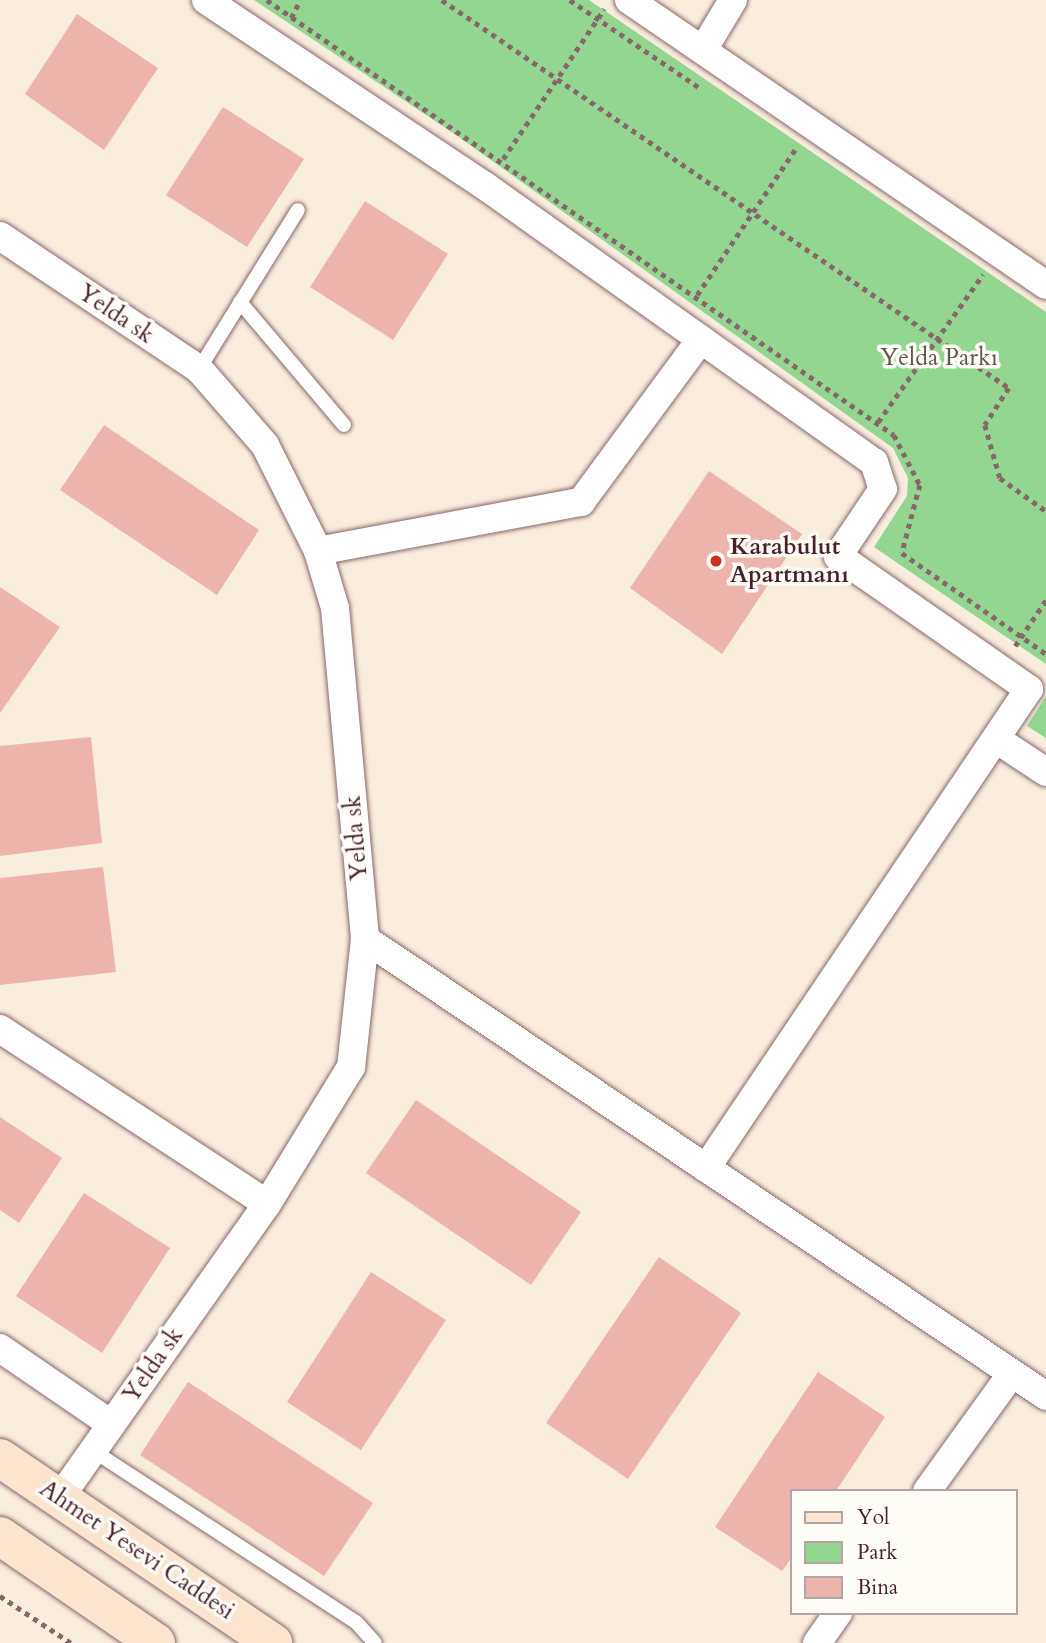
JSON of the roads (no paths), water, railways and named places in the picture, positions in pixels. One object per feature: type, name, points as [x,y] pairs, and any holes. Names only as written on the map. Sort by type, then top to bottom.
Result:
[{"type":"main road","name":"Ahmet Yesevi Caddesi","points":[[0,1458],[273,1643]]},
{"type":"main road","points":[[0,1536],[156,1643]]},
{"type":"street","points":[[206,0],[485,186],[874,462],[883,489],[838,556],[1029,689],[706,1168]]},
{"type":"street","points":[[629,0],[1046,285]]},
{"type":"street","points":[[703,50],[733,0]]},
{"type":"street","name":"Yelda sk","points":[[0,236],[199,369],[265,445],[318,551],[335,608],[365,939],[351,1066],[267,1204],[60,1497]]},
{"type":"street","points":[[318,551],[581,502],[701,339]]},
{"type":"street","points":[[996,739],[1046,772]]},
{"type":"street","points":[[365,939],[1046,1396]]},
{"type":"street","points":[[0,1029],[267,1204]]},
{"type":"street","points":[[0,1348],[111,1424]]},
{"type":"street","points":[[928,1489],[1012,1373]]},
{"type":"street","points":[[817,1643],[837,1615]]},
{"type":"lane","points":[[199,369],[298,210]]},
{"type":"lane","points":[[240,302],[344,425]]},
{"type":"lane","points":[[92,1450],[356,1622],[375,1643]]},
{"type":"place","name":"Karabulut Apartmanı","points":[[716,561]]},
{"type":"park label","name":"Yelda Parkı","points":[[939,358]]}]
